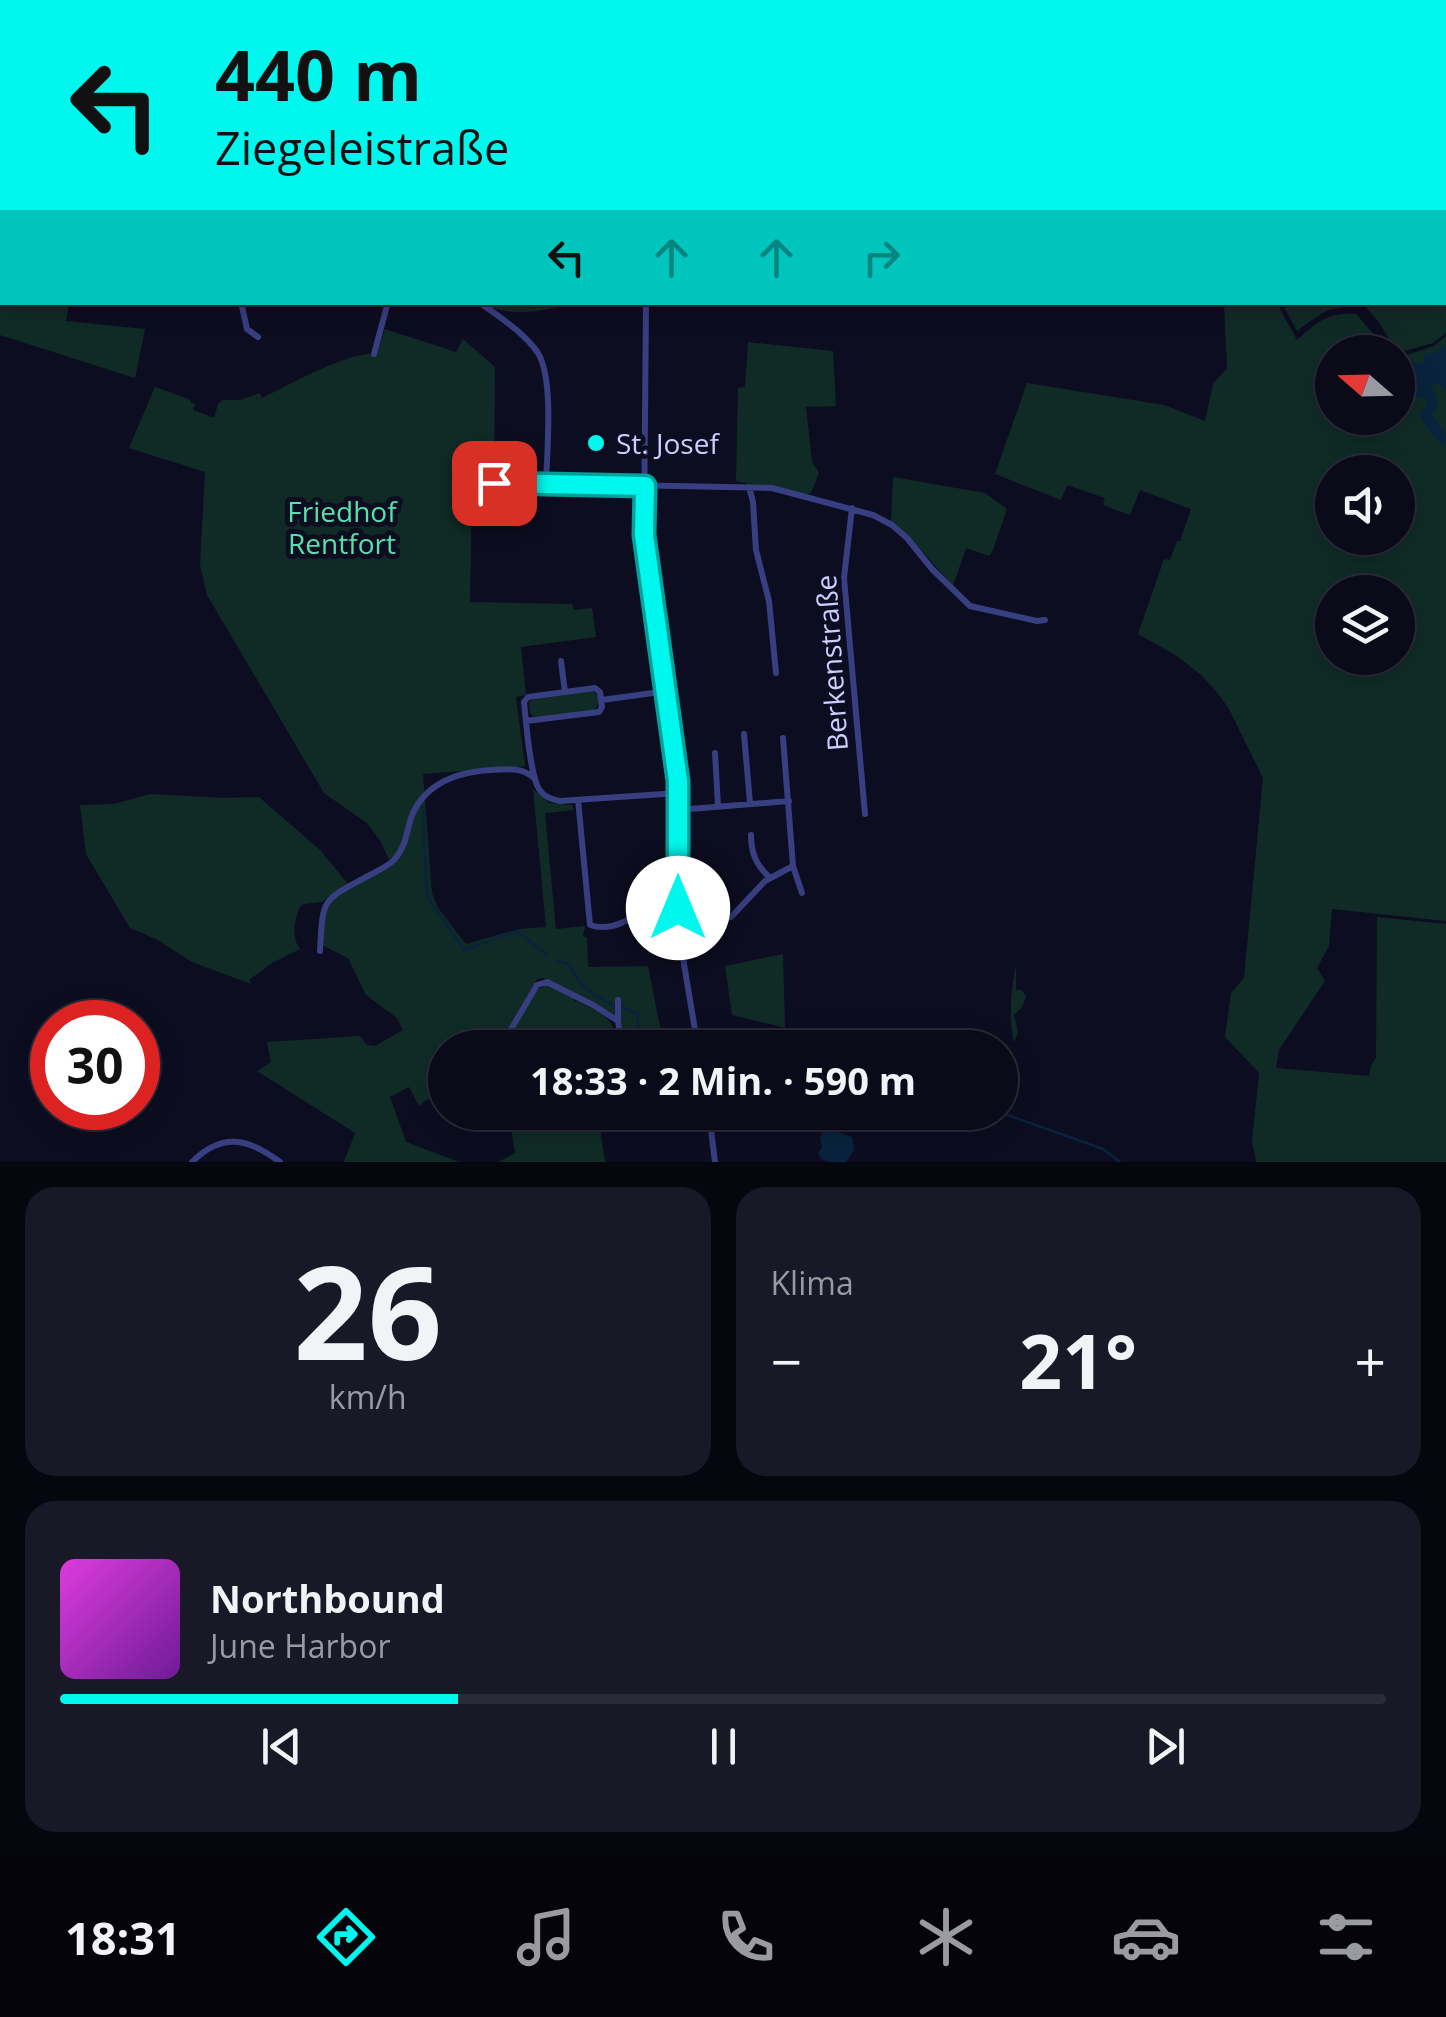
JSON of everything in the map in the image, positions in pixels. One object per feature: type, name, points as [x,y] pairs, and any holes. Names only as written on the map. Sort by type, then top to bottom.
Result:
[{"type":"street","points":[[242,305],[247,330],[258,336]]},
{"type":"street","points":[[374,354],[387,305]]},
{"type":"street","points":[[483,305],[517,332],[540,358],[547,378],[546,484]]},
{"type":"street","points":[[646,305],[644,535],[678,793],[678,908],[695,1030]]},
{"type":"street","points":[[466,482],[772,488],[852,508],[892,525],[970,606],[1045,620]]},
{"type":"street","points":[[749,487],[756,550],[769,601],[776,673]]},
{"type":"street","name":"Berkenstraße","points":[[852,508],[844,578],[865,814]]},
{"type":"street","points":[[561,661],[565,692]]},
{"type":"street","points":[[526,721],[598,712],[602,706],[600,692],[595,688],[528,697],[524,702],[526,721],[535,779]]},
{"type":"street","points":[[602,700],[667,691]]},
{"type":"street","points":[[744,734],[750,803]]},
{"type":"street","points":[[783,738],[793,866],[802,893]]},
{"type":"street","points":[[715,754],[718,806]]},
{"type":"street","points":[[320,952],[327,900],[391,864],[405,845],[418,804],[452,776],[518,769],[531,774],[549,798],[560,801],[678,793]]},
{"type":"street","points":[[578,800],[590,924],[620,925],[656,909],[678,908]]},
{"type":"street","points":[[678,810],[789,801]]},
{"type":"street","points":[[751,835],[754,857],[767,880]]},
{"type":"street","points":[[680,926],[731,917],[767,880],[793,866]]},
{"type":"street","points":[[511,1030],[538,984],[547,982],[618,1021]]},
{"type":"street","points":[[618,1000],[619,1030]]},
{"type":"street","points":[[711,1130],[715,1162]]},
{"type":"street","points":[[192,1162],[210,1148],[232,1140],[242,1141],[280,1162]]},
{"type":"green space","points":[[0,305],[69,305],[66,321],[145,329],[135,378],[0,335]]},
{"type":"green space","points":[[488,305],[564,305],[539,311]]},
{"type":"green space","points":[[1224,305],[1278,305],[1297,340],[1324,320],[1338,315],[1356,314],[1374,335],[1315,335],[1315,435],[1415,435],[1415,352],[1434,346],[1446,336],[1446,921],[1332,909],[1329,946],[1317,968],[1325,981],[1279,1050],[1276,1068],[1369,1076],[1376,1058],[1377,917],[1446,924],[1446,1162],[1256,1162],[1252,1141],[1259,1073],[1225,1037],[1231,993],[1244,978],[1263,778],[1216,691],[1177,656],[1138,634],[1164,559],[1170,560],[1191,509],[1140,490],[1130,515],[1103,505],[1105,498],[1067,485],[1061,500],[995,474],[1027,383],[1164,405],[1205,421],[1213,384],[1227,368]]},
{"type":"green space","points":[[1283,305],[1364,305],[1332,309],[1297,331]]},
{"type":"green space","points":[[1364,305],[1446,305],[1446,333],[1433,343],[1415,348],[1415,335],[1387,335]]},
{"type":"green space","name":"Friedhof Rentfort","points":[[385,329],[456,352],[463,339],[495,367],[494,479],[472,479],[470,602],[572,604],[574,610],[592,608],[596,637],[521,647],[526,695],[516,697],[525,766],[423,774],[432,893],[438,908],[466,944],[519,929],[546,927],[533,789],[549,803],[572,805],[574,810],[545,813],[556,929],[585,926],[588,967],[648,966],[661,1030],[622,1030],[619,1002],[615,1016],[543,978],[537,979],[507,1030],[428,1030],[428,1099],[419,1106],[409,1087],[390,1097],[406,1142],[459,1162],[344,1162],[355,1133],[257,1071],[271,1062],[267,1042],[360,1036],[367,1045],[375,1046],[403,1030],[397,1018],[366,995],[348,958],[322,945],[325,912],[334,898],[391,864],[367,823],[324,793],[207,595],[200,565],[205,472],[129,448],[155,387],[191,400],[195,404],[193,410],[214,418],[223,400],[240,400],[260,393],[262,398],[336,363],[377,354]]},
{"type":"green space","points":[[748,342],[833,351],[836,406],[806,407],[812,462],[819,473],[807,495],[736,481],[738,388],[745,387]]},
{"type":"green space","points":[[893,477],[985,493],[1007,509],[989,556],[966,548],[953,586],[891,521]]},
{"type":"green space","points":[[593,691],[599,703],[594,710],[534,717],[530,713],[532,700]]},
{"type":"green space","points":[[150,794],[259,797],[321,851],[348,884],[322,902],[300,907],[294,928],[300,949],[272,963],[249,980],[251,984],[192,962],[130,928],[86,854],[80,805],[114,804]]},
{"type":"green space","points":[[783,954],[785,1028],[732,1015],[725,966]]},
{"type":"green space","points":[[1016,965],[1016,990],[1022,990],[1026,997],[1014,1015],[1017,1030],[1012,1030]]},
{"type":"green space","points":[[551,986],[606,1018],[614,1030],[513,1030],[537,990]]},
{"type":"green space","points":[[512,1130],[600,1130],[605,1162],[498,1162],[515,1153]]},
{"type":"water","points":[[1446,346],[1446,390],[1438,383],[1433,384],[1439,407],[1431,413],[1446,435],[1444,446],[1419,413],[1427,405],[1425,398],[1415,397],[1415,364],[1424,361],[1424,356]]},
{"type":"water","points":[[832,1130],[852,1137],[854,1150],[846,1162],[821,1159],[818,1153],[823,1132]]},
{"type":"waterway","points":[[423,808],[427,896],[464,950],[517,931],[548,956]]},
{"type":"waterway","points":[[556,960],[570,965],[589,990],[616,1007]]},
{"type":"waterway","points":[[622,1007],[638,1014],[638,1030]]},
{"type":"waterway","points":[[1018,1119],[1103,1149],[1120,1162]]},
{"type":"place","name":"St. Josef","points":[[596,443]]},
{"type":"route","points":[[494,483],[645,486],[644,535],[678,781],[678,908]]}]
